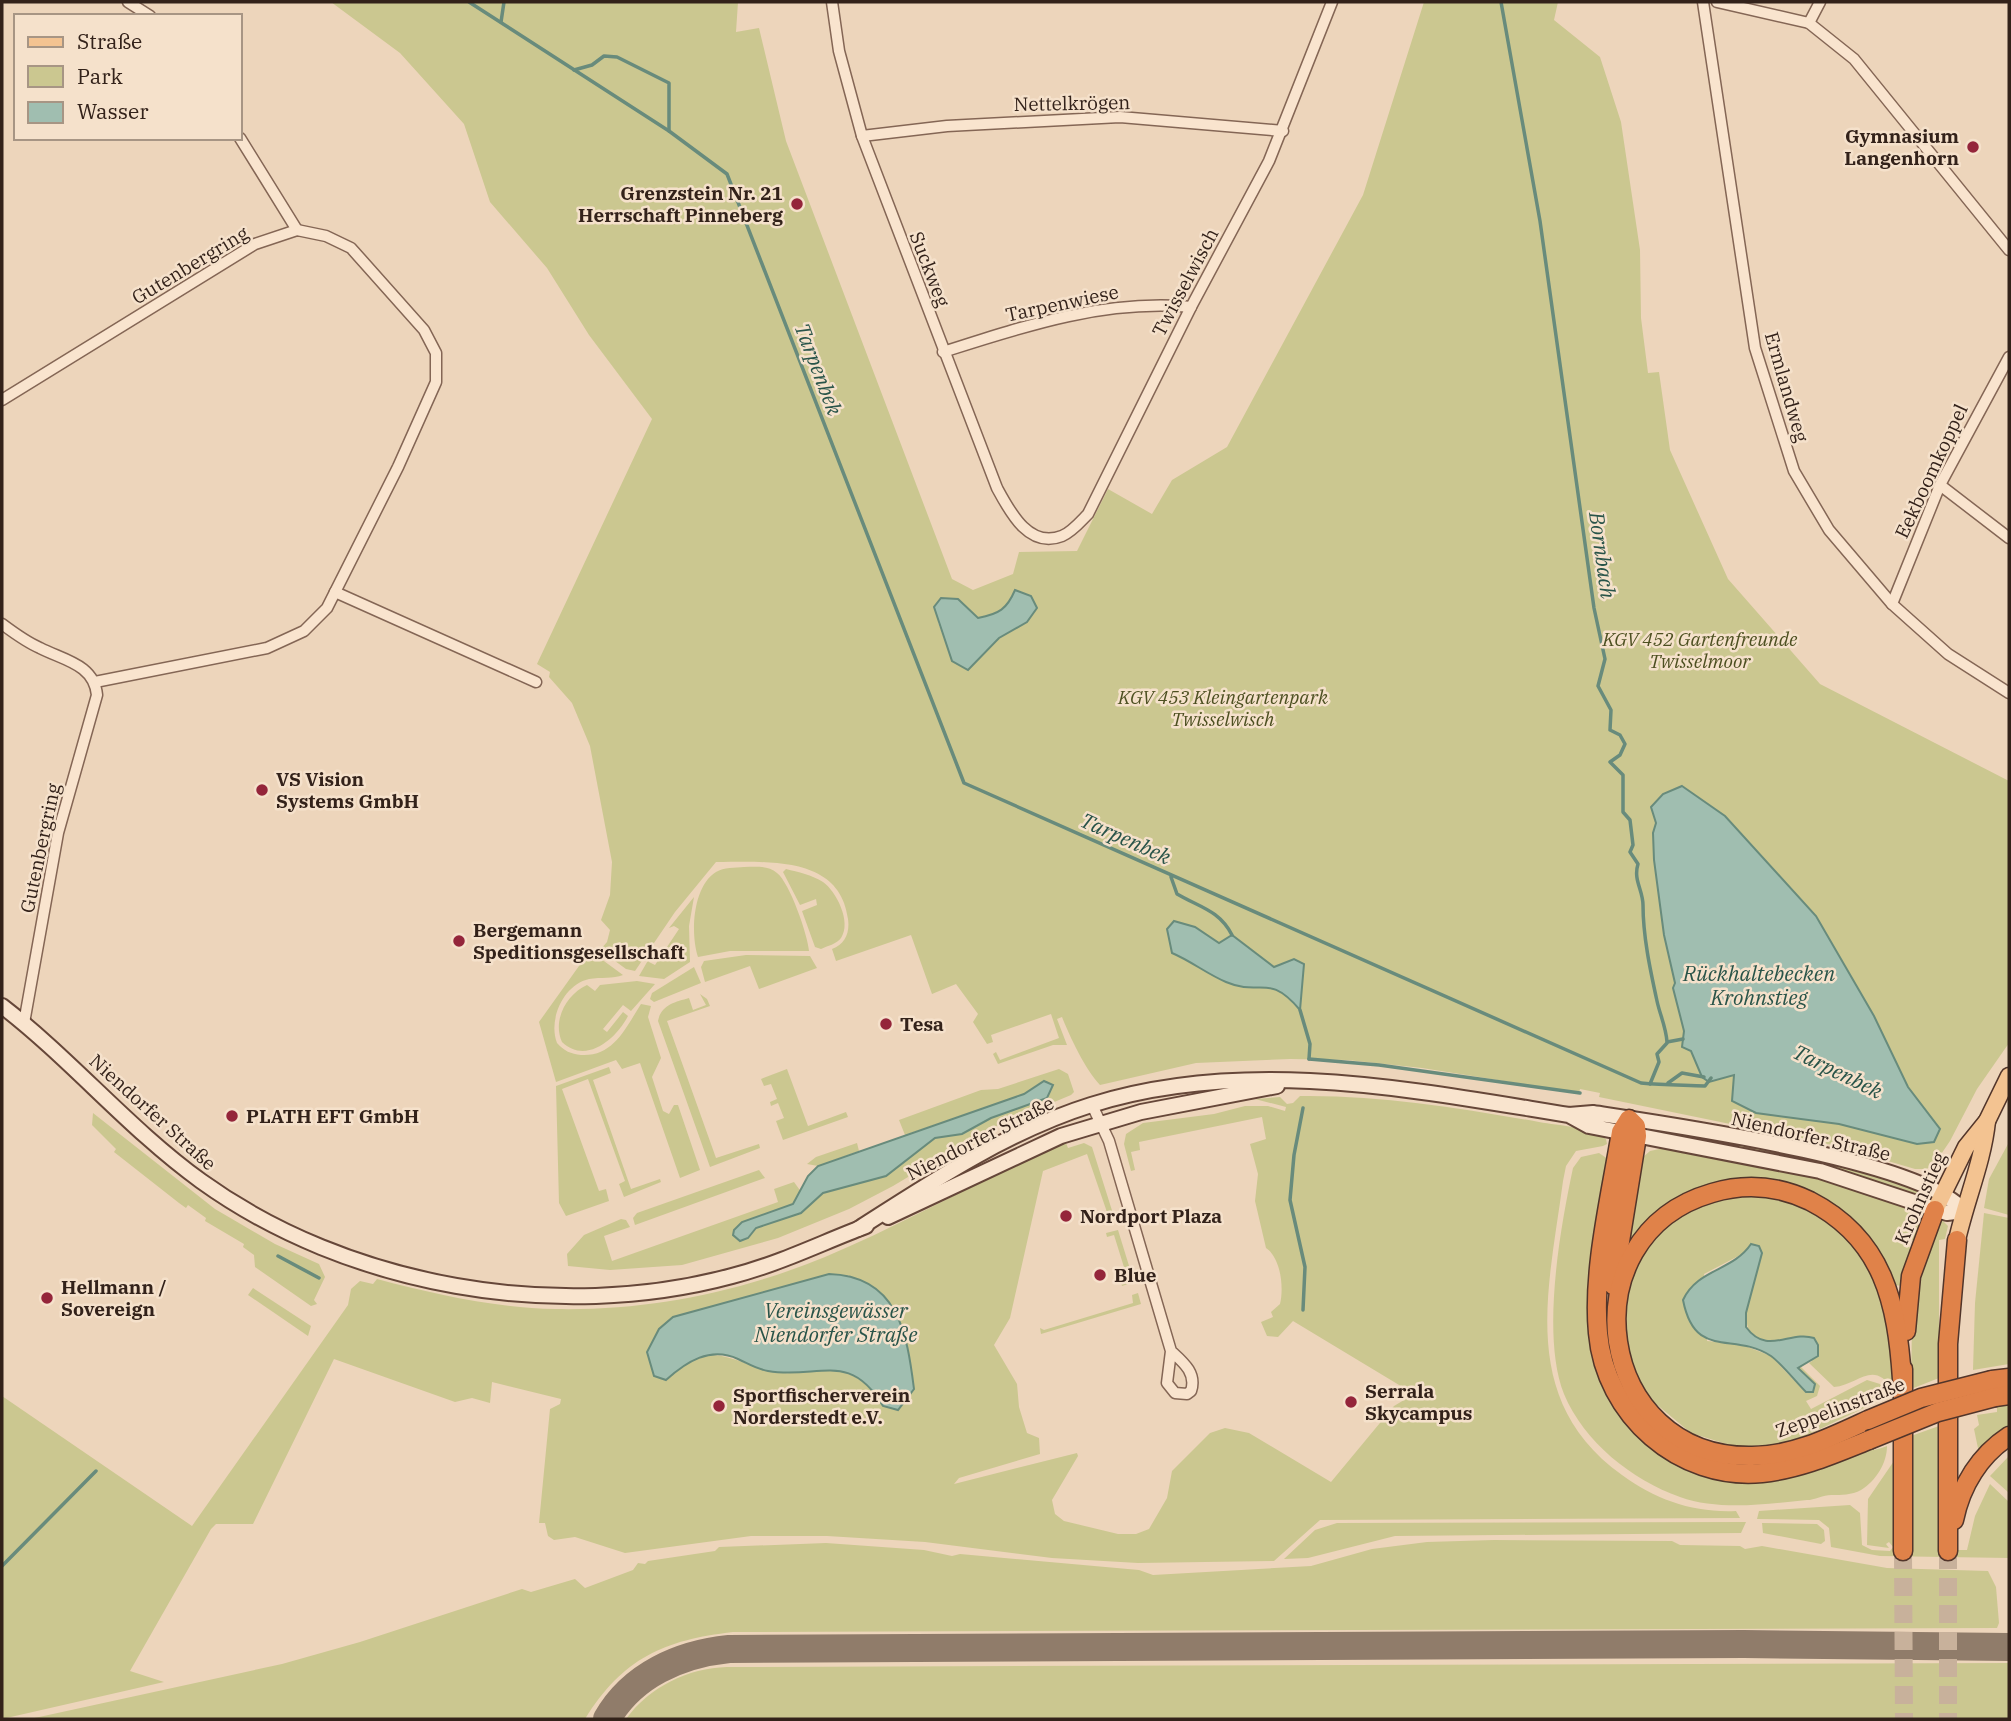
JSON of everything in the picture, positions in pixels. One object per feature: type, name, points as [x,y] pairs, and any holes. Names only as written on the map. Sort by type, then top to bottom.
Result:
[{"type":"highway","points":[[1614,1321],[1615,1267],[1629,1129]]},
{"type":"highway","points":[[1629,1129],[1599,1280],[1597,1322],[1604,1369],[1632,1418],[1670,1451],[1710,1468],[1737,1473],[1764,1473],[1796,1466],[1869,1440],[2002,1388]]},
{"type":"highway","name":"Zeppelinstraße","points":[[1902,1379],[1896,1316],[1889,1289],[1875,1262],[1856,1238],[1832,1215],[1805,1199],[1779,1190],[1741,1187],[1716,1192],[1691,1201],[1666,1216],[1642,1242],[1630,1262],[1614,1321],[1621,1362],[1637,1396],[1664,1426],[1696,1445],[1722,1454],[1764,1456],[1815,1443],[1928,1396],[2002,1388]]},
{"type":"highway","name":"Krohnstieg","points":[[1903,1551],[1902,1379],[1911,1276],[1939,1202]]},
{"type":"highway","name":"Krohnstieg","points":[[1957,1240],[1948,1344],[1948,1551],[1958,1502],[1968,1482],[1986,1455],[2009,1436]]},
{"type":"main road","name":"Niendorfer Straße","points":[[2,1006],[173,1160],[222,1196],[294,1234],[349,1257],[409,1276],[463,1286],[552,1294],[648,1291],[733,1276],[796,1255],[917,1206],[948,1187],[1060,1136],[1185,1102],[1292,1083]]},
{"type":"main road","name":"Krohnstieg","points":[[1939,1202],[1971,1139],[1987,1121],[2009,1076]]},
{"type":"main road","name":"Niendorfer Straße","points":[[858,1229],[975,1158],[1092,1104],[1176,1086],[1248,1079],[1381,1087],[1569,1115],[1589,1126],[1629,1129],[1820,1171],[1939,1202],[1947,1213],[1964,1211]]},
{"type":"main road","name":"Krohnstieg","points":[[1957,1240],[1983,1147],[1987,1121]]},
{"type":"street","points":[[128,2],[147,14]]},
{"type":"street","name":"Suckweg","points":[[832,2],[839,51],[862,136],[997,488],[1018,523],[1030,533]]},
{"type":"street","name":"Twisselwisch","points":[[1030,533],[1049,538],[1064,536],[1088,514],[1191,307],[1283,131],[1332,2]]},
{"type":"street","name":"Ermlandweg","points":[[1703,2],[1755,348],[1794,471],[1829,530],[1892,604],[1948,654],[2009,693]]},
{"type":"street","points":[[1717,2],[1809,23],[1854,59],[2009,250]]},
{"type":"street","points":[[1809,23],[1820,2]]},
{"type":"street","name":"Nettelkrögen","points":[[862,136],[947,126],[1120,117],[1283,131]]},
{"type":"street","points":[[2,624],[38,648],[82,667],[95,682],[240,654],[289,640],[316,621],[335,592],[436,382],[436,354],[424,330],[351,248],[326,236],[297,230],[241,140]]},
{"type":"street","name":"Gutenbergring","points":[[2,400],[255,244],[297,230]]},
{"type":"street","name":"Tarpenwiese","points":[[943,352],[1028,325],[1095,311],[1150,303],[1191,307]]},
{"type":"street","name":"Eekboomkoppel","points":[[1892,604],[1940,485],[2009,356]]},
{"type":"street","points":[[1940,485],[2009,538]]},
{"type":"street","points":[[335,592],[536,682]]},
{"type":"street","name":"Gutenbergring","points":[[24,1023],[58,833],[95,709],[95,682]]},
{"type":"street","points":[[1092,1104],[1102,1124],[1171,1351]]},
{"type":"green space","points":[[331,2],[738,2],[736,32],[759,28],[786,141],[952,579],[973,590],[1013,574],[1019,552],[1077,551],[1108,489],[1152,514],[1172,480],[1227,447],[1363,195],[1424,2],[1558,2],[1554,20],[1600,57],[1621,122],[1640,250],[1641,318],[1648,373],[1659,372],[1670,450],[1728,579],[1820,684],[2009,781],[2009,1043],[1977,1089],[1950,1141],[1933,1166],[1915,1169],[1837,1146],[1599,1097],[1600,1093],[1580,1089],[1579,1093],[1422,1068],[1347,1060],[1290,1059],[1196,1063],[1100,1085],[1083,1062],[1062,1017],[1057,1019],[1067,1045],[1053,1045],[998,1064],[993,1054],[996,1052],[1000,1060],[1059,1038],[1051,1014],[991,1035],[993,1042],[987,1044],[973,1022],[978,1014],[956,984],[932,994],[911,935],[836,961],[832,949],[843,941],[848,929],[842,898],[831,883],[798,866],[716,862],[675,912],[635,971],[626,969],[600,950],[607,942],[610,930],[601,920],[610,895],[612,862],[590,746],[572,703],[549,677],[550,672],[537,664],[652,419],[589,335],[547,268],[490,202],[464,124],[400,53]],"holes":[[[958,599],[978,618],[994,615],[1008,607],[1027,622],[999,638],[967,669],[952,661],[938,622]]]},
{"type":"green space","points":[[744,867],[770,869],[782,879],[798,910],[809,951],[730,951],[698,957],[694,923],[702,888],[719,870]]},
{"type":"green space","points":[[786,869],[819,880],[833,892],[841,907],[845,924],[837,942],[821,949],[815,947],[802,911],[817,905],[816,899],[800,905],[783,872]]},
{"type":"green space","points":[[694,897],[689,926],[690,962],[664,979],[639,976],[650,957],[649,962],[655,965],[679,929],[674,926],[669,928]]},
{"type":"green space","points":[[593,953],[623,975],[589,979],[572,988],[556,1014],[557,1043],[577,1055],[602,1051],[618,1039],[641,1004],[651,1006],[648,1017],[661,1058],[652,1077],[663,1111],[669,1114],[674,1105],[678,1105],[700,1170],[680,1178],[640,1063],[622,1069],[616,1060],[556,1082],[539,1022],[584,959]]},
{"type":"green space","points":[[746,955],[810,956],[817,968],[759,989],[750,966],[705,982],[701,967],[704,961]]},
{"type":"green space","points":[[694,967],[701,983],[654,1002],[650,999],[652,993]]},
{"type":"green space","points":[[637,981],[655,984],[631,1011],[623,1005],[603,1029],[607,1032],[623,1012],[628,1016],[608,1040],[600,1046],[581,1051],[562,1042],[559,1034],[560,1017],[568,1001],[580,989],[587,985],[595,991],[600,985]]},
{"type":"green space","points":[[700,994],[707,999],[710,1006],[667,1021],[716,1158],[759,1144],[760,1148],[710,1167],[658,1021],[665,1008],[679,1001],[689,998],[693,1010],[706,1005]]},
{"type":"green space","points":[[609,1067],[611,1073],[593,1080],[631,1189],[660,1179],[661,1182],[624,1197],[619,1184],[625,1181],[588,1079],[562,1089],[599,1191],[606,1189],[609,1201],[566,1216],[559,1203],[556,1086]]},
{"type":"green space","points":[[787,1069],[808,1126],[846,1112],[848,1117],[783,1140],[776,1121],[784,1118],[778,1103],[771,1106],[770,1102],[777,1099],[771,1084],[764,1086],[761,1079]]},
{"type":"green space","points":[[1059,1069],[1068,1074],[1074,1092],[1071,1095],[985,1131],[849,1209],[778,1238],[682,1265],[610,1270],[568,1266],[567,1254],[584,1235],[621,1219],[626,1220],[630,1227],[604,1236],[612,1261],[778,1202],[774,1189],[794,1182],[802,1193],[793,1204],[742,1222],[748,1238],[756,1228],[794,1214],[823,1193],[886,1176],[935,1138],[962,1134],[991,1118],[1047,1098],[1038,1084],[1024,1094],[905,1135],[899,1120],[981,1090],[998,1089]]},
{"type":"green space","points":[[1300,1096],[1330,1096],[1420,1103],[1574,1127],[1591,1131],[1606,1139],[1607,1144],[1603,1146],[1576,1151],[1566,1166],[1548,1301],[1548,1340],[1553,1377],[1567,1412],[1589,1445],[1622,1475],[1662,1498],[1705,1510],[1736,1511],[1740,1518],[1320,1520],[1274,1561],[1138,1563],[1052,1558],[925,1542],[827,1536],[751,1536],[625,1553],[575,1537],[554,1540],[548,1536],[545,1523],[539,1523],[550,1409],[560,1404],[561,1399],[492,1382],[490,1403],[472,1398],[455,1402],[334,1359],[253,1524],[216,1524],[211,1529],[130,1671],[164,1682],[2,1719],[2,1396],[192,1526],[348,1305],[351,1289],[360,1281],[373,1284],[377,1279],[465,1299],[533,1308],[624,1307],[693,1297],[760,1280],[825,1257],[1066,1143],[1068,1148],[1084,1143],[1092,1147],[1115,1220],[1103,1224],[1102,1221],[1109,1218],[1087,1154],[1043,1171],[1010,1318],[994,1345],[1017,1384],[1019,1407],[1027,1433],[1039,1438],[1040,1454],[959,1478],[954,1484],[1077,1453],[1078,1456],[1052,1500],[1055,1514],[1064,1521],[1118,1534],[1136,1534],[1149,1529],[1167,1498],[1172,1471],[1210,1433],[1225,1428],[1249,1433],[1331,1482],[1394,1406],[1414,1394],[1293,1321],[1278,1337],[1267,1336],[1261,1322],[1273,1317],[1271,1312],[1280,1304],[1282,1290],[1278,1266],[1266,1248],[1255,1201],[1258,1174],[1250,1144],[1266,1139],[1262,1117],[1139,1142],[1140,1150],[1131,1152],[1135,1170],[1131,1171],[1124,1144],[1126,1134],[1143,1123],[1214,1114],[1245,1106],[1268,1106],[1285,1111],[1286,1107],[1255,1099],[1280,1097],[1287,1104],[1293,1103]],"holes":[[[849,1275],[883,1406],[862,1381],[845,1372],[834,1370],[811,1369],[784,1373],[711,1355],[683,1366],[665,1380],[654,1376]]]},
{"type":"green space","points":[[93,1113],[215,1209],[275,1244],[319,1264],[325,1277],[314,1300],[317,1304],[311,1306],[255,1267],[254,1255],[243,1247],[244,1244],[205,1221],[206,1218],[188,1205],[186,1208],[114,1152],[116,1149],[92,1125]]},
{"type":"green space","points":[[1650,1128],[1829,1162],[1899,1183],[1933,1197],[1928,1201],[1837,1170],[1649,1133]]},
{"type":"green space","points":[[857,1143],[859,1151],[818,1166],[807,1164],[816,1157]]},
{"type":"green space","points":[[2008,1144],[2009,1215],[1984,1208],[1989,1179]]},
{"type":"green space","points":[[1664,1148],[1801,1172],[1912,1208],[1920,1225],[1915,1241],[1909,1239],[1907,1246],[1913,1249],[1903,1286],[1894,1285],[1826,1204],[1711,1188],[1627,1257],[1642,1158],[1650,1151]]},
{"type":"green space","points":[[1599,1153],[1608,1159],[1589,1304],[1589,1339],[1596,1369],[1608,1397],[1625,1422],[1646,1444],[1671,1461],[1698,1474],[1728,1481],[1759,1482],[1788,1477],[1887,1446],[1883,1465],[1876,1477],[1866,1486],[1850,1494],[1810,1500],[1743,1505],[1695,1501],[1662,1490],[1627,1470],[1584,1428],[1564,1394],[1557,1370],[1553,1313],[1558,1251],[1573,1168],[1581,1157]]},
{"type":"green space","points":[[759,1170],[765,1178],[635,1225],[633,1218],[637,1213]]},
{"type":"green space","points":[[1764,1194],[1794,1202],[1826,1219],[1853,1244],[1865,1258],[1886,1302],[1892,1340],[1894,1391],[1886,1381],[1872,1375],[1834,1387],[1809,1363],[1812,1361],[1807,1336],[1780,1342],[1764,1342],[1753,1336],[1746,1315],[1751,1287],[1760,1263],[1746,1252],[1704,1274],[1707,1341],[1740,1344],[1771,1356],[1805,1392],[1798,1368],[1801,1367],[1820,1386],[1817,1396],[1806,1401],[1811,1409],[1867,1380],[1880,1384],[1887,1397],[1799,1439],[1779,1444],[1736,1447],[1691,1433],[1650,1399],[1631,1364],[1627,1348],[1624,1305],[1637,1260],[1673,1218],[1723,1195]]},
{"type":"green space","points":[[1984,1213],[2009,1218],[2009,1364],[1973,1370],[1975,1303]]},
{"type":"green space","points":[[1941,1219],[1948,1226],[1945,1239],[1939,1240],[1939,1378],[1911,1389],[1912,1320],[1922,1260]]},
{"type":"green space","points":[[1118,1230],[1134,1282],[1122,1286],[1121,1283],[1128,1280],[1114,1235],[1107,1237],[1106,1233]]},
{"type":"green space","points":[[253,1288],[311,1326],[308,1336],[248,1295]]},
{"type":"green space","points":[[1138,1293],[1141,1304],[1041,1334],[1040,1328],[1044,1330],[1133,1303],[1132,1295]]},
{"type":"green space","points":[[2009,1402],[2009,1428],[1979,1453],[1974,1429],[1979,1425],[1977,1415],[1997,1412],[1997,1407]]},
{"type":"green space","points":[[1939,1426],[1940,1550],[1967,1550],[1975,1516],[1990,1484],[2009,1502],[2009,1558],[1880,1556],[1831,1547],[1829,1528],[1819,1520],[1757,1519],[1759,1511],[1850,1505],[1860,1513],[1862,1545],[1872,1550],[1890,1551],[1893,1547],[1889,1542],[1886,1544],[1889,1548],[1867,1545],[1868,1499],[1911,1436]]},
{"type":"green space","points":[[2009,1456],[2009,1493],[1990,1476]]},
{"type":"green space","points":[[1746,1522],[1741,1533],[1395,1536],[1308,1558],[1284,1559],[1315,1530],[1337,1523]]},
{"type":"green space","points":[[1762,1523],[1817,1524],[1824,1530],[1825,1541],[1821,1544],[1763,1533]]},
{"type":"green space","points":[[1672,1541],[1680,1545],[1740,1546],[1745,1549],[1762,1546],[1887,1568],[1988,1571],[1996,1587],[1999,1623],[1997,1628],[733,1632],[686,1640],[647,1656],[614,1681],[585,1719],[30,1719],[282,1664],[360,1642],[522,1589],[531,1592],[575,1579],[585,1588],[633,1570],[638,1563],[715,1551],[719,1547],[826,1543],[924,1550],[952,1556],[960,1554],[1139,1570],[1153,1575],[1311,1566],[1372,1549],[1427,1542]]},
{"type":"green space","points":[[2009,1663],[2009,1719],[626,1719],[646,1698],[670,1681],[698,1671],[727,1667]]},
{"type":"water","points":[[1015,590],[1031,596],[1037,608],[1027,622],[999,638],[968,670],[952,661],[934,607],[941,598],[958,599],[978,618],[1001,610]]},
{"type":"water","name":"Rückhaltebecken Krohnstieg","points":[[1682,786],[1725,816],[1816,916],[1874,1016],[1908,1087],[1940,1129],[1934,1142],[1917,1144],[1839,1124],[1756,1113],[1732,1101],[1734,1075],[1709,1082],[1702,1077],[1691,1051],[1682,1047],[1684,1031],[1673,988],[1675,983],[1664,935],[1654,860],[1653,833],[1656,823],[1651,807],[1663,794]]},
{"type":"water","points":[[1174,921],[1195,927],[1219,943],[1232,935],[1274,967],[1294,959],[1304,964],[1300,1010],[1272,988],[1238,986],[1226,982],[1172,953],[1167,929]]},
{"type":"water","points":[[1044,1081],[1053,1085],[1047,1098],[991,1118],[962,1134],[935,1138],[886,1176],[823,1193],[801,1213],[756,1228],[748,1238],[740,1241],[733,1235],[742,1222],[793,1204],[808,1176],[818,1166],[1024,1094]]},
{"type":"water","points":[[1751,1244],[1759,1246],[1762,1253],[1746,1313],[1746,1327],[1762,1340],[1805,1336],[1814,1338],[1818,1345],[1818,1356],[1798,1368],[1815,1384],[1813,1392],[1806,1392],[1771,1356],[1743,1345],[1706,1338],[1696,1331],[1689,1319],[1683,1300],[1689,1290],[1706,1276],[1735,1260]]},
{"type":"water","name":"Vereinsgewässer Niendorfer Straße","points":[[829,1274],[852,1277],[870,1285],[884,1296],[895,1311],[907,1348],[914,1389],[898,1410],[883,1406],[870,1388],[845,1372],[768,1371],[728,1355],[699,1358],[666,1380],[654,1376],[647,1352],[659,1329],[673,1317]]},
{"type":"waterway","name":"Tarpenbek","points":[[469,2],[669,131],[727,174],[964,783],[1641,1083],[1705,1086],[1711,1078]]},
{"type":"waterway","name":"Tarpenbek","points":[[501,22],[504,2]]},
{"type":"waterway","name":"Bornbach","points":[[1501,2],[1540,221],[1594,608],[1605,659],[1598,686],[1611,710],[1610,730],[1620,735],[1625,744],[1620,755],[1610,762],[1623,775],[1623,812],[1630,820],[1633,845],[1630,852],[1638,864],[1637,875],[1643,900],[1647,953],[1667,1042],[1683,1039]]},
{"type":"waterway","name":"Tarpenbek","points":[[574,70],[592,65],[604,56],[617,57],[669,83],[669,131]]},
{"type":"waterway","points":[[1171,877],[1177,894],[1215,914],[1232,935]]},
{"type":"waterway","points":[[1300,1010],[1310,1044],[1309,1059]]},
{"type":"waterway","points":[[1650,1084],[1659,1062],[1657,1054],[1667,1043]]},
{"type":"waterway","points":[[1309,1059],[1379,1065],[1580,1093]]},
{"type":"waterway","points":[[1668,1083],[1682,1073],[1704,1077]]},
{"type":"waterway","points":[[1303,1108],[1294,1155],[1290,1200],[1305,1267],[1303,1310]]},
{"type":"waterway","points":[[278,1256],[319,1278]]},
{"type":"waterway","points":[[2,1566],[96,1471]]},
{"type":"taxiway","points":[[607,1719],[630,1690],[659,1669],[693,1656],[729,1649],[1744,1644],[2009,1647]]},
{"type":"tunnel","points":[[1903,1551],[1904,1719]]},
{"type":"tunnel","points":[[1948,1551],[1948,1719]]},
{"type":"place","name":"Gymnasium Langenhorn","points":[[1973,147]]},
{"type":"place","name":"Grenzstein Nr. 21 Herrschaft Pinneberg","points":[[797,204]]},
{"type":"place","name":"VS Vision Systems GmbH","points":[[262,790]]},
{"type":"place","name":"Bergemann Speditionsgesellschaft","points":[[459,941]]},
{"type":"place","name":"Tesa","points":[[886,1024]]},
{"type":"place","name":"PLATH EFT GmbH","points":[[232,1116]]},
{"type":"place","name":"Nordport Plaza","points":[[1066,1216]]},
{"type":"place","name":"Blue","points":[[1100,1275]]},
{"type":"place","name":"Hellmann / Sovereign","points":[[47,1298]]},
{"type":"place","name":"Serrala Skycampus","points":[[1351,1402]]},
{"type":"place","name":"Sportfischerverein Norderstedt e.V.","points":[[719,1406]]},
{"type":"park label","name":"KGV 452 Gartenfreunde Twisselmoor","points":[[1700,650]]},
{"type":"park label","name":"KGV 453 Kleingartenpark Twisselwisch","points":[[1223,708]]}]
